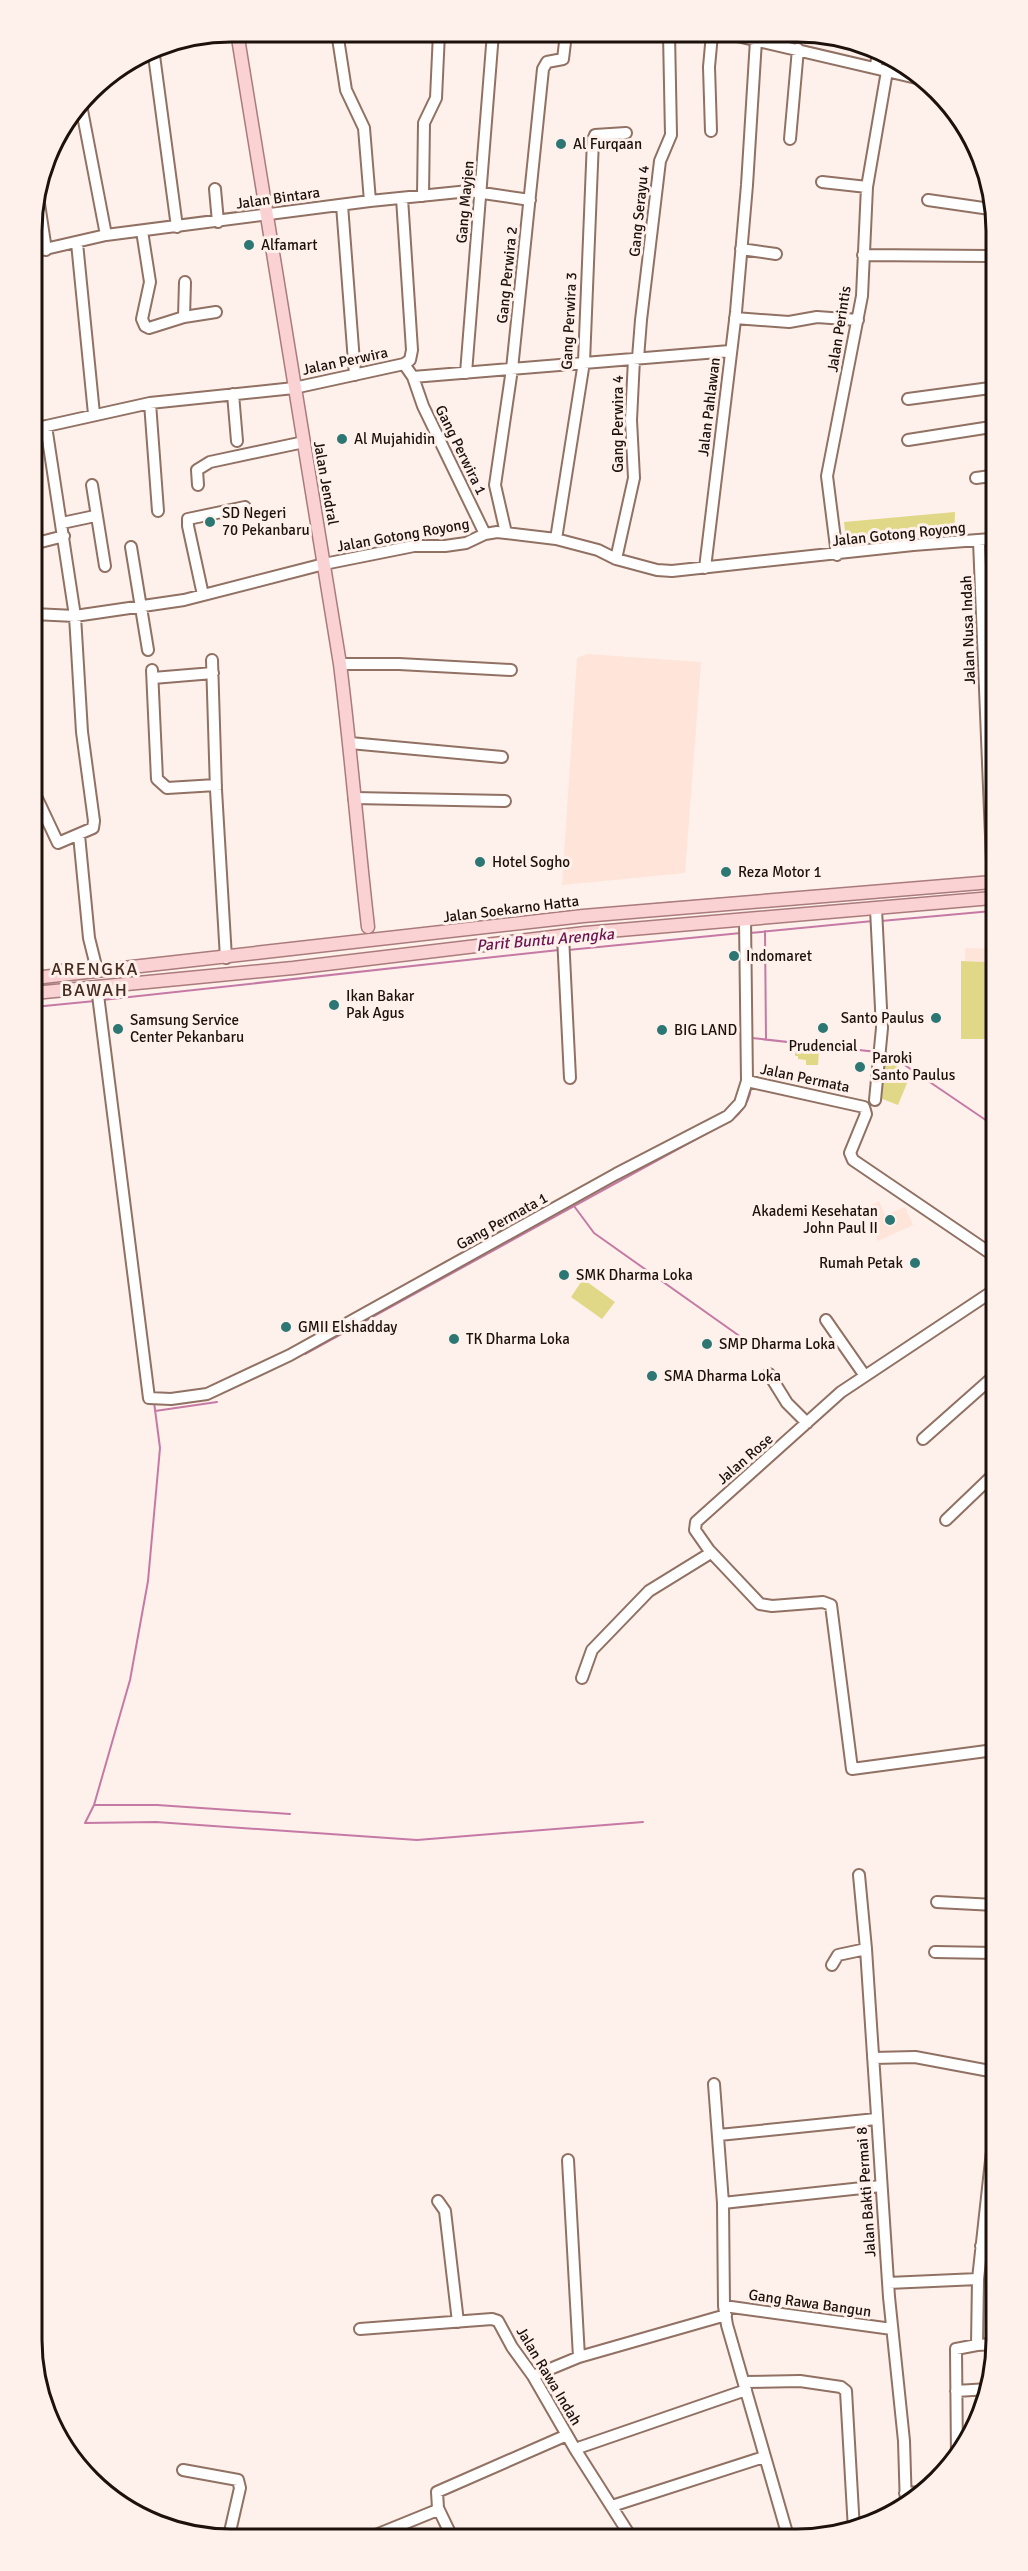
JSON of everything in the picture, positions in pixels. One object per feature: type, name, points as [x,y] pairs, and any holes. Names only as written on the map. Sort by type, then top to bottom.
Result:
[{"type":"main road","name":"Jalan Jendral","points":[[239,42],[340,664],[369,935]]},
{"type":"main road","name":"Jalan Soekarno Hatta","points":[[42,977],[97,967],[226,954],[369,935],[986,882]]},
{"type":"main road","points":[[42,992],[293,968],[563,946],[585,933],[746,929],[877,918],[986,899]]},
{"type":"main road","points":[[583,916],[585,933]]},
{"type":"street","points":[[339,42],[346,90],[364,128],[370,201]]},
{"type":"street","points":[[423,196],[424,123],[436,98],[439,42]]},
{"type":"street","name":"Gang Mayjen","points":[[466,373],[492,42]]},
{"type":"street","name":"Gang Perwira 2","points":[[506,533],[495,485],[512,369],[543,69],[547,62],[563,59],[565,42]]},
{"type":"street","name":"Gang Serayu 4","points":[[636,358],[660,161],[671,135],[669,42]]},
{"type":"street","points":[[711,42],[709,67],[711,131]]},
{"type":"street","name":"Jalan Pahlawan","points":[[705,568],[735,318],[756,42]]},
{"type":"street","points":[[788,42],[798,49],[902,74]]},
{"type":"street","points":[[790,139],[798,49]]},
{"type":"street","points":[[154,58],[177,227]]},
{"type":"street","name":"Jalan Perintis","points":[[837,555],[827,476],[862,296],[862,255],[867,187],[882,69],[880,61]]},
{"type":"street","points":[[83,114],[106,235]]},
{"type":"street","name":"Gang Perwira 3","points":[[556,539],[584,362],[593,140],[595,135],[602,133],[626,133]]},
{"type":"street","points":[[822,182],[867,187]]},
{"type":"street","points":[[215,189],[219,222]]},
{"type":"street","name":"Jalan Bintara","points":[[42,251],[106,235],[370,201],[481,192],[530,200]]},
{"type":"street","points":[[402,198],[412,350],[410,360],[404,364]]},
{"type":"street","points":[[928,200],[984,209]]},
{"type":"street","points":[[342,205],[355,375]]},
{"type":"street","points":[[42,224],[46,250]]},
{"type":"street","points":[[142,231],[150,282],[143,323],[149,328],[216,312]]},
{"type":"street","points":[[77,243],[94,414]]},
{"type":"street","points":[[741,249],[776,254]]},
{"type":"street","points":[[862,255],[986,256]]},
{"type":"street","points":[[184,318],[185,282]]},
{"type":"street","points":[[735,318],[789,322],[817,317],[858,320]]},
{"type":"street","points":[[413,377],[730,351]]},
{"type":"street","name":"Gang Perwira 4","points":[[616,559],[633,477],[631,420],[636,358]]},
{"type":"street","name":"Jalan Perwira","points":[[42,427],[150,403],[294,388],[404,364],[413,377]]},
{"type":"street","name":"Gang Perwira 1","points":[[413,377],[423,406],[485,534]]},
{"type":"street","points":[[908,399],[986,389]]},
{"type":"street","points":[[233,394],[237,441]]},
{"type":"street","points":[[150,403],[158,511]]},
{"type":"street","points":[[42,809],[58,843],[80,836],[93,828],[82,732],[75,616],[46,426]]},
{"type":"street","points":[[908,440],[986,428]]},
{"type":"street","points":[[198,485],[197,470],[210,462],[304,442]]},
{"type":"street","points":[[976,478],[986,477]]},
{"type":"street","points":[[92,485],[95,516],[105,566]]},
{"type":"street","points":[[203,595],[188,519],[245,507]]},
{"type":"street","points":[[62,523],[95,516]]},
{"type":"street","name":"Jalan Gotong Royong","points":[[42,614],[75,616],[142,607],[203,595],[324,564],[414,546],[445,546],[465,543],[485,534],[506,533],[556,539],[598,550],[616,559],[657,570],[705,568],[913,545],[986,540]]},
{"type":"street","points":[[42,542],[64,536]]},
{"type":"street","name":"Jalan Nusa Indah","points":[[979,541],[986,713]]},
{"type":"street","points":[[131,548],[148,650]]},
{"type":"street","points":[[212,660],[216,785],[226,954]]},
{"type":"street","points":[[340,664],[399,664],[511,670]]},
{"type":"street","points":[[213,673],[152,674],[157,779],[167,788],[216,785]]},
{"type":"street","points":[[350,743],[502,757]]},
{"type":"street","points":[[354,798],[505,801]]},
{"type":"street","points":[[80,836],[89,938],[97,967]]},
{"type":"street","points":[[875,1100],[882,1028],[877,918]]},
{"type":"street","name":"Jalan Permata","points":[[746,929],[750,1082],[864,1107],[866,1114],[850,1153],[853,1160],[986,1249]]},
{"type":"street","points":[[563,946],[570,1078]]},
{"type":"street","name":"Gang Permata 1","points":[[97,987],[153,1398],[171,1400],[207,1394],[300,1350],[616,1174],[723,1119],[740,1103],[750,1082]]},
{"type":"street","name":"Jalan Rose","points":[[986,1296],[841,1392],[696,1521],[695,1530],[709,1550],[760,1604],[772,1606],[824,1602],[831,1605],[852,1769],[986,1751]]},
{"type":"street","points":[[826,1320],[865,1376]]},
{"type":"street","points":[[770,1374],[787,1402],[807,1424]]},
{"type":"street","points":[[923,1439],[986,1383]]},
{"type":"street","points":[[946,1520],[986,1482]]},
{"type":"street","points":[[582,1678],[592,1650],[602,1637],[649,1591],[709,1554],[709,1550]]},
{"type":"street","name":"Jalan Bakti Permai 8","points":[[859,1875],[888,2283],[904,2441],[905,2493]]},
{"type":"street","points":[[937,1902],[986,1905]]},
{"type":"street","points":[[832,1965],[838,1955],[866,1949]]},
{"type":"street","points":[[935,1952],[986,1953]]},
{"type":"street","points":[[873,2058],[915,2057],[986,2070]]},
{"type":"street","points":[[714,2084],[723,2203],[725,2311],[786,2529]]},
{"type":"street","points":[[719,2134],[876,2119]]},
{"type":"street","points":[[568,2160],[579,2357]]},
{"type":"street","points":[[723,2203],[881,2186]]},
{"type":"street","points":[[438,2201],[445,2211],[458,2322]]},
{"type":"street","points":[[977,2345],[978,2279],[986,2202]]},
{"type":"street","points":[[981,2246],[986,2246]]},
{"type":"street","points":[[888,2283],[978,2279]]},
{"type":"street","points":[[533,2376],[579,2357],[725,2311]]},
{"type":"street","name":"Gang Rawa Bangun","points":[[725,2311],[892,2329]]},
{"type":"street","name":"Jalan Rawa Indah","points":[[360,2329],[492,2319],[498,2321],[626,2529]]},
{"type":"street","points":[[957,2441],[956,2349],[986,2345]]},
{"type":"street","points":[[575,2449],[745,2386],[800,2381],[841,2387],[846,2391],[853,2521]]},
{"type":"street","points":[[956,2391],[979,2390]]},
{"type":"street","points":[[448,2529],[438,2508],[435,2494],[567,2435]]},
{"type":"street","points":[[612,2506],[764,2457]]},
{"type":"street","points":[[183,2470],[238,2480],[240,2488],[231,2529]]},
{"type":"street","points":[[390,2529],[438,2508]]},
{"type":"shaded area","points":[[955,512],[954,545],[848,557],[844,522]]},
{"type":"shaded area","points":[[587,654],[701,662],[685,873],[562,885],[577,658]]},
{"type":"shaded area","points":[[965,948],[986,949],[986,1039],[985,962],[965,961]]},
{"type":"shaded area","points":[[961,961],[985,962],[985,1039],[961,1039]]},
{"type":"shaded area","points":[[795,1042],[812,1044],[811,1050],[819,1050],[818,1065],[806,1065],[806,1060],[795,1056]]},
{"type":"shaded area","points":[[884,1057],[910,1076],[898,1105],[880,1098]]},
{"type":"shaded area","name":"Akademi Kesehatan John Paul II","points":[[879,1201],[885,1215],[905,1207],[913,1225],[878,1241],[864,1209]]},
{"type":"shaded area","points":[[583,1279],[615,1302],[602,1319],[571,1297]]},
{"type":"waterway","name":"Parit Buntu Arengka","points":[[654,904],[863,887]]},
{"type":"waterway","name":"Parit Buntu Arengka","points":[[881,921],[986,912]]},
{"type":"waterway","name":"Parit Buntu Arengka","points":[[750,933],[873,921]]},
{"type":"waterway","points":[[765,931],[766,1039]]},
{"type":"waterway","name":"Parit Buntu Arengka","points":[[568,950],[741,933]]},
{"type":"waterway","name":"Parit Buntu Arengka","points":[[102,1000],[559,950]]},
{"type":"waterway","name":"Parit Buntu Arengka","points":[[113,963],[205,953]]},
{"type":"waterway","name":"Parit Buntu Arengka","points":[[53,965],[92,962]]},
{"type":"waterway","name":"Parit Buntu Arengka","points":[[42,1006],[95,1001]]},
{"type":"waterway","points":[[752,1038],[877,1052]]},
{"type":"waterway","points":[[883,1052],[986,1120]]},
{"type":"waterway","points":[[731,1120],[745,1105],[751,1085]]},
{"type":"waterway","points":[[305,1354],[718,1127]]},
{"type":"waterway","points":[[574,1206],[594,1233],[755,1347]]},
{"type":"waterway","points":[[154,1402],[160,1448],[148,1581],[130,1680],[94,1805],[85,1823],[156,1822],[417,1840],[643,1822]]},
{"type":"waterway","points":[[155,1411],[217,1402]]},
{"type":"waterway","points":[[94,1805],[157,1805],[290,1814]]},
{"type":"place","name":"Al Furqaan","points":[[561,144]]},
{"type":"place","name":"Alfamart","points":[[249,245]]},
{"type":"place","name":"Al Mujahidin","points":[[342,439]]},
{"type":"place","name":"SD Negeri 70 Pekanbaru","points":[[210,522]]},
{"type":"place","name":"Hotel Sogho","points":[[480,862]]},
{"type":"place","name":"Reza Motor 1","points":[[726,872]]},
{"type":"place","name":"Indomaret","points":[[734,956]]},
{"type":"place","name":"Ikan Bakar Pak Agus","points":[[334,1005]]},
{"type":"place","name":"Santo Paulus","points":[[936,1018]]},
{"type":"place","name":"Prudencial","points":[[823,1028]]},
{"type":"place","name":"Samsung Service Center Pekanbaru","points":[[118,1029]]},
{"type":"place","name":"BIG LAND","points":[[662,1030]]},
{"type":"place","name":"Paroki Santo Paulus","points":[[860,1067]]},
{"type":"place","name":"Akademi Kesehatan John Paul II","points":[[890,1220]]},
{"type":"place","name":"Rumah Petak","points":[[915,1263]]},
{"type":"place","name":"SMK Dharma Loka","points":[[564,1275]]},
{"type":"place","name":"GMII Elshadday","points":[[286,1327]]},
{"type":"place","name":"TK Dharma Loka","points":[[454,1339]]},
{"type":"place","name":"SMP Dharma Loka","points":[[707,1344]]},
{"type":"place","name":"SMA Dharma Loka","points":[[652,1376]]},
{"type":"district","name":"ARENGKA BAWAH","points":[[95,979]]}]
